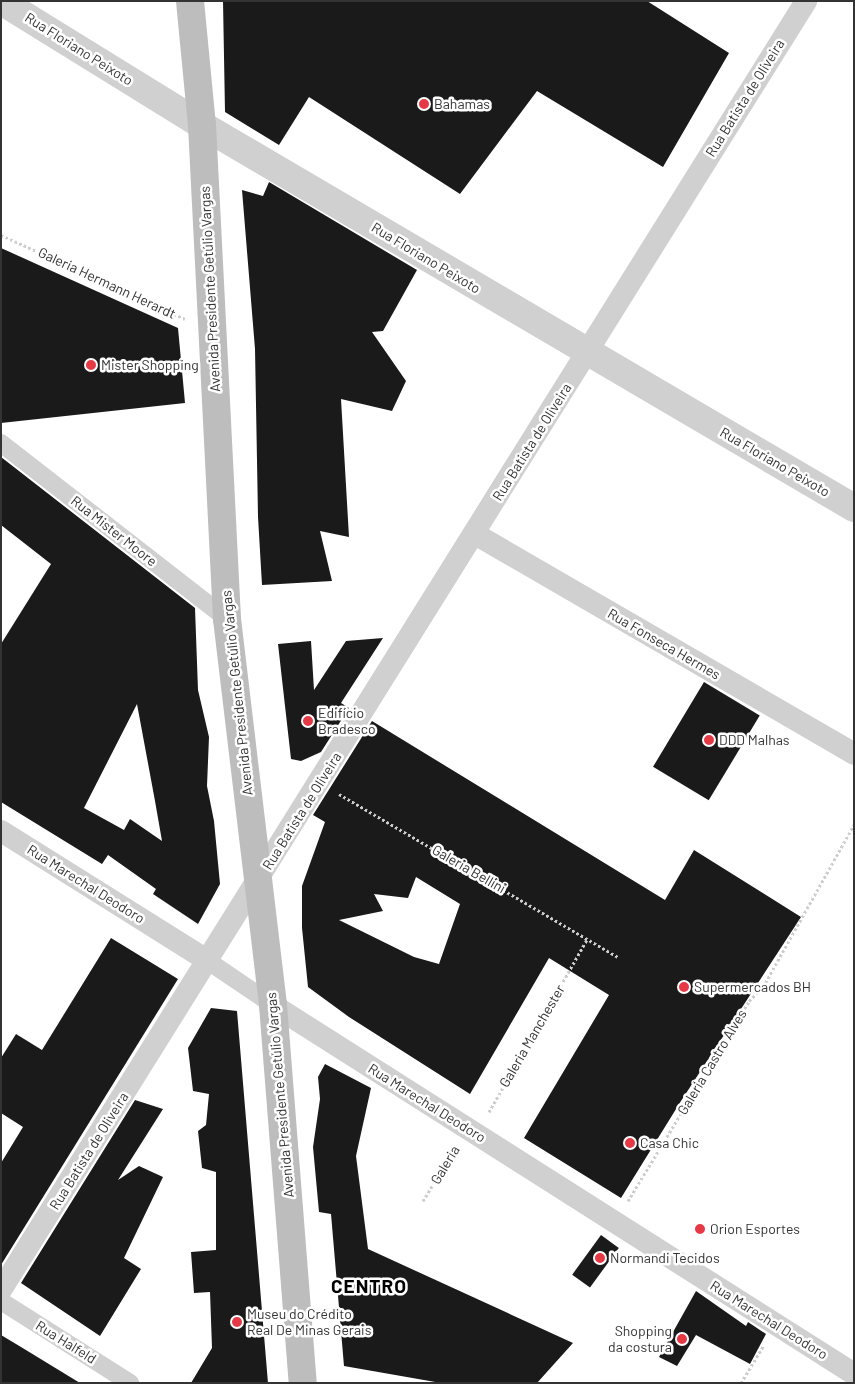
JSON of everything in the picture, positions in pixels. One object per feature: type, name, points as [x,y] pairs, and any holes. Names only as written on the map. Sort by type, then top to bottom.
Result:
[{"type":"main road","name":"Avenida Presidente Getúlio Vargas","points":[[190,1],[202,125],[227,619],[273,1005],[303,1383]]},
{"type":"street","name":"Rua Floriano Peixoto","points":[[2,1],[202,125],[587,354],[854,508]]},
{"type":"street","name":"Rua Batista de Oliveira","points":[[1,1290],[475,534],[806,1]]},
{"type":"street","name":"Rua Mister Moore","points":[[1,443],[227,619]]},
{"type":"street","name":"Rua Fonseca Hermes","points":[[475,534],[854,754]]},
{"type":"street","name":"Rua Marechal Deodoro","points":[[1,831],[854,1374]]},
{"type":"street","name":"Rua Halfeld","points":[[1,1301],[130,1383]]},
{"type":"path","name":"Galeria Hermann Herardt","points":[[1,235],[213,332]]},
{"type":"path","name":"Galeria Bellini","points":[[319,782],[618,957]]},
{"type":"path","name":"Galeria Castro Alves","points":[[615,1223],[749,1001],[763,987],[854,825]]},
{"type":"path","name":"Galeria Manchester","points":[[471,1131],[588,938]]},
{"type":"path","name":"Galeria","points":[[423,1201],[471,1131]]},
{"type":"path","points":[[741,1383],[777,1325]]},
{"type":"building","name":"Bahamas","points":[[223,1],[647,1],[729,53],[663,167],[537,91],[460,194],[309,97],[279,145],[225,112]]},
{"type":"building","points":[[269,182],[417,270],[383,331],[372,332],[406,381],[392,411],[341,399],[349,537],[320,531],[332,581],[262,585],[258,517],[255,349],[242,190],[263,196]]},
{"type":"building","name":"Mister Shopping","points":[[1,248],[178,328],[185,403],[1,423]]},
{"type":"building","points":[[1,457],[195,608],[198,690],[209,737],[207,786],[214,821],[220,884],[198,924],[153,894],[156,889],[108,855],[102,864],[1,802],[1,644],[51,564],[1,525]],"holes":[[[137,704],[162,841],[130,819],[124,830],[84,808]]]},
{"type":"building","name":"Edifício Bradesco","points":[[383,638],[341,703],[349,708],[321,752],[301,761],[291,759],[278,644],[311,641],[314,690],[346,641]]},
{"type":"building","name":"DDD Malhas","points":[[704,682],[760,715],[709,800],[653,767]]},
{"type":"building","points":[[372,721],[665,900],[694,850],[801,917],[681,1101],[621,1198],[524,1138],[609,995],[549,958],[470,1094],[349,1017],[308,987],[302,928],[302,886],[325,822],[313,815]],"holes":[[[416,877],[460,904],[439,964],[414,957],[339,920],[383,911],[374,894],[408,898]]]},
{"type":"building","points":[[111,938],[178,979],[1,1265],[1,1163],[23,1127],[1,1113],[1,1058],[16,1034],[42,1050]]},
{"type":"building","points":[[211,1008],[237,1011],[268,1383],[191,1383],[212,1348],[210,1292],[194,1293],[191,1252],[216,1250],[216,1172],[202,1168],[198,1131],[206,1125],[209,1094],[193,1091],[188,1048]]},
{"type":"building","points":[[325,1064],[371,1088],[356,1156],[368,1249],[573,1343],[537,1383],[441,1383],[344,1366],[331,1214],[319,1212],[313,1147],[320,1099],[318,1077]]},
{"type":"building","points":[[135,1100],[163,1109],[118,1180],[139,1166],[163,1177],[124,1258],[141,1269],[100,1336],[21,1283]]},
{"type":"building","name":"Normandi Tecidos","points":[[601,1235],[619,1248],[590,1288],[572,1275]]},
{"type":"building","points":[[696,1291],[746,1326],[748,1322],[766,1334],[750,1364],[696,1335],[677,1366],[659,1357]]},
{"type":"building","points":[[1,1335],[21,1347],[80,1383],[1,1383]]},
{"type":"place","name":"Bahamas","points":[[424,104]]},
{"type":"place","name":"Mister Shopping","points":[[91,365]]},
{"type":"place","name":"Edifício Bradesco","points":[[308,721]]},
{"type":"place","name":"DDD Malhas","points":[[709,740]]},
{"type":"place","name":"Supermercados BH","points":[[684,987]]},
{"type":"place","name":"Casa Chic","points":[[630,1143]]},
{"type":"place","name":"Orion Esportes","points":[[700,1229]]},
{"type":"place","name":"Normandi Tecidos","points":[[600,1258]]},
{"type":"place","name":"Museu do Crédito Real De Minas Gerais","points":[[237,1322]]},
{"type":"place","name":"Shopping da costura","points":[[682,1339]]},
{"type":"district","name":"CENTRO","points":[[369,1286]]}]
